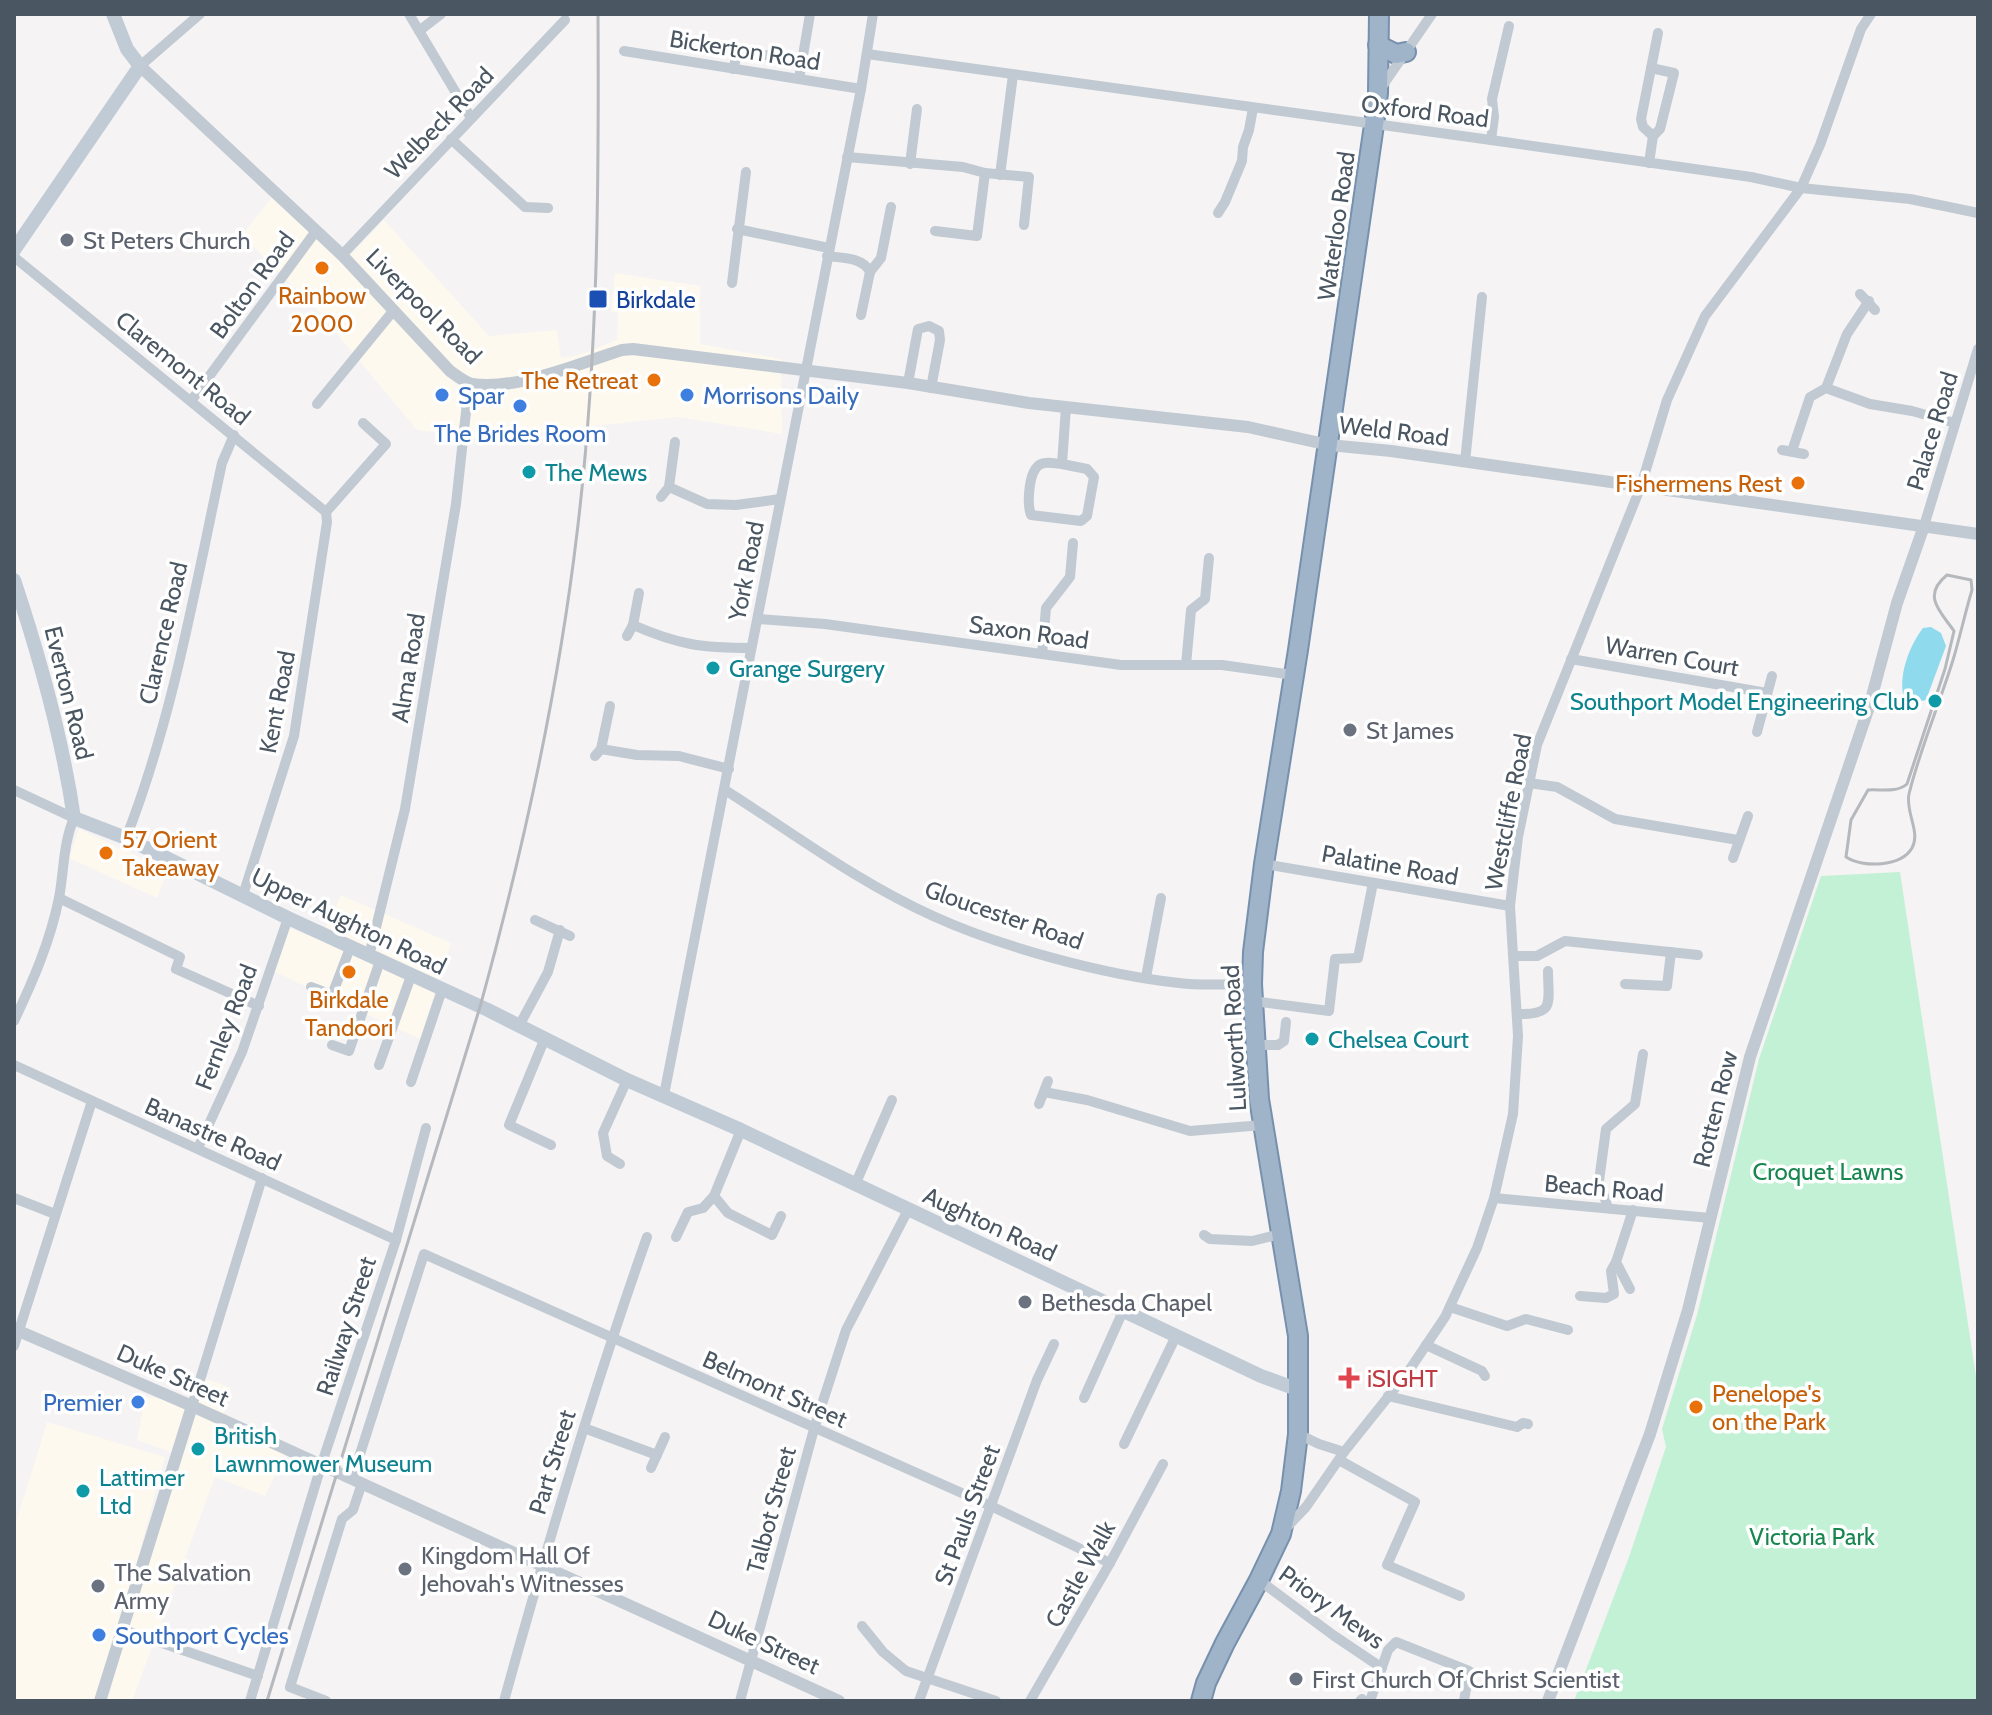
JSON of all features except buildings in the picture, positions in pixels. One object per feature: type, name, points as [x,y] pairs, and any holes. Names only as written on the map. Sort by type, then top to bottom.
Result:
[{"type":"highway","name":"Waterloo Road","points":[[1329,445],[1378,93],[1379,14]]},
{"type":"highway","points":[[1378,45],[1396,54],[1406,52]]},
{"type":"highway","name":"Lulworth Road","points":[[1201,1701],[1225,1643],[1281,1534],[1290,1500],[1298,1434],[1298,1336],[1263,1125],[1252,992],[1264,864],[1329,445]]},
{"type":"main road","name":"Liverpool Road","points":[[113,14],[127,49],[140,66]]},
{"type":"main road","points":[[14,250],[140,66]]},
{"type":"main road","name":"Everton Road","points":[[14,580],[48,692],[74,818]]},
{"type":"main road","name":"Upper Aughton Road","points":[[74,818],[126,838],[350,948],[664,1095]]},
{"type":"main road","name":"Aughton Road","points":[[664,1095],[1261,1376],[1299,1390]]},
{"type":"street","points":[[140,66],[200,14]]},
{"type":"street","points":[[409,14],[471,118]]},
{"type":"street","points":[[419,31],[441,14]]},
{"type":"street","points":[[799,79],[810,14]]},
{"type":"street","name":"York Road","points":[[664,1095],[759,619],[873,14]]},
{"type":"street","points":[[1378,93],[1432,14]]},
{"type":"street","name":"Westcliffe Road","points":[[1281,1534],[1306,1507],[1426,1345],[1450,1307],[1477,1248],[1494,1198],[1513,1114],[1517,1014],[1510,906],[1518,837],[1537,745],[1641,486],[1667,400],[1705,316],[1801,188],[1820,145],[1861,29],[1871,14]]},
{"type":"street","name":"Welbeck Road","points":[[342,255],[565,20]]},
{"type":"street","points":[[1491,140],[1494,117],[1492,99],[1509,26]]},
{"type":"street","points":[[1653,136],[1643,127],[1641,119],[1658,33]]},
{"type":"street","name":"Bickerton Road","points":[[624,51],[861,89]]},
{"type":"street","points":[[733,69],[741,52],[803,60]]},
{"type":"street","name":"Oxford Road","points":[[867,54],[1751,177],[1801,188],[1910,199],[1978,213]]},
{"type":"street","name":"Liverpool Road","points":[[140,66],[342,255],[450,371],[469,384],[501,384],[531,378],[633,349],[806,370]]},
{"type":"street","points":[[1649,163],[1653,136],[1660,129],[1674,73],[1651,68]]},
{"type":"street","points":[[1000,175],[1013,75]]},
{"type":"street","points":[[1218,213],[1242,161],[1253,108]]},
{"type":"street","points":[[910,164],[917,109]]},
{"type":"street","points":[[451,139],[525,207],[548,208]]},
{"type":"street","points":[[847,157],[963,167],[985,173],[1029,177],[1024,225]]},
{"type":"street","points":[[732,283],[746,172]]},
{"type":"street","points":[[935,231],[977,236],[985,173]]},
{"type":"street","points":[[861,315],[870,272],[881,258],[891,207]]},
{"type":"street","points":[[737,229],[861,261],[870,272]]},
{"type":"street","name":"Bolton Road","points":[[191,401],[316,231]]},
{"type":"street","name":"Claremont Road","points":[[14,257],[326,512]]},
{"type":"street","points":[[1465,462],[1482,297]]},
{"type":"street","points":[[1804,454],[1787,450],[1810,397],[1826,388],[1847,334],[1868,302]]},
{"type":"street","points":[[317,404],[394,310]]},
{"type":"street","points":[[908,383],[918,329],[929,326],[939,331],[940,340],[931,388]]},
{"type":"street","name":"Palace Road","points":[[1924,526],[1955,423],[1973,384],[1978,349]]},
{"type":"street","name":"Weld Road","points":[[806,370],[1066,407],[1248,427],[1329,445],[1978,534]]},
{"type":"street","name":"Alma Road","points":[[332,1045],[349,1051],[374,958],[405,809],[456,504],[469,384]]},
{"type":"street","points":[[1826,388],[1870,404],[1955,423]]},
{"type":"street","points":[[1062,464],[1066,407]]},
{"type":"street","points":[[326,512],[386,444],[363,423]]},
{"type":"street","name":"Clarence Road","points":[[126,838],[175,677],[222,463],[234,435]]},
{"type":"street","points":[[661,497],[669,487],[675,442]]},
{"type":"street","points":[[1062,464],[1087,469],[1094,477],[1087,516],[1081,521],[1031,515],[1029,511],[1034,472],[1038,465],[1062,464]]},
{"type":"street","points":[[669,487],[707,504],[736,505],[780,499]]},
{"type":"street","name":"Kent Road","points":[[243,895],[294,736],[327,522],[326,512]]},
{"type":"street","name":"Rotten Row","points":[[1548,1701],[1650,1434],[1688,1310],[1750,1057],[1869,707],[1897,603],[1924,526]]},
{"type":"street","points":[[1042,654],[1046,608],[1070,577],[1073,543]]},
{"type":"street","points":[[1186,665],[1191,610],[1205,599],[1209,558]]},
{"type":"street","points":[[639,593],[630,631],[711,648],[751,648]]},
{"type":"street","name":"Saxon Road","points":[[759,619],[825,624],[1121,665],[1222,665],[1293,675]]},
{"type":"street","name":"Warren Court","points":[[1571,659],[1767,693]]},
{"type":"street","points":[[1757,732],[1772,676]]},
{"type":"street","points":[[610,706],[598,752],[679,756],[729,769]]},
{"type":"street","points":[[1529,783],[1557,787],[1615,819],[1738,840]]},
{"type":"street","name":"Upper Aughton Road","points":[[14,790],[74,818]]},
{"type":"street","name":"Gloucester Road","points":[[725,790],[839,865],[934,916],[1077,963],[1180,983],[1252,992],[1329,1011],[1335,959],[1358,958],[1373,883]]},
{"type":"street","points":[[1733,858],[1748,816]]},
{"type":"street","points":[[14,1021],[42,959],[59,898],[67,834],[74,818]]},
{"type":"street","name":"Palatine Road","points":[[1264,864],[1510,906]]},
{"type":"street","points":[[59,898],[180,957],[176,969],[259,1006]]},
{"type":"street","points":[[1146,977],[1161,898]]},
{"type":"street","name":"Fernley Road","points":[[198,1148],[242,1052],[288,918]]},
{"type":"street","points":[[535,920],[570,936]]},
{"type":"street","points":[[519,1026],[548,972],[560,930]]},
{"type":"street","points":[[1515,956],[1537,956],[1565,941],[1698,955]]},
{"type":"street","points":[[311,987],[332,995],[350,948]]},
{"type":"street","points":[[1625,984],[1667,986],[1671,952]]},
{"type":"street","points":[[1517,1014],[1536,1015],[1543,1011],[1548,1004],[1548,971]]},
{"type":"street","points":[[379,1065],[411,976]]},
{"type":"street","points":[[411,1082],[442,990]]},
{"type":"street","points":[[1256,1045],[1278,1045],[1284,1041],[1286,1022]]},
{"type":"street","points":[[545,1038],[509,1125],[551,1145]]},
{"type":"street","points":[[1608,1208],[1599,1181],[1606,1129],[1635,1104],[1643,1054]]},
{"type":"street","name":"Banastre Road","points":[[14,1065],[396,1240]]},
{"type":"street","points":[[620,1164],[607,1156],[603,1133],[627,1080]]},
{"type":"street","points":[[1039,1104],[1046,1086],[1190,1131],[1263,1125]]},
{"type":"street","points":[[855,1185],[892,1100]]},
{"type":"street","points":[[14,1346],[92,1101]]},
{"type":"street","name":"Railway Street","points":[[250,1701],[321,1466],[396,1240],[426,1128]]},
{"type":"street","points":[[676,1237],[688,1212],[703,1208],[714,1196],[741,1130]]},
{"type":"street","points":[[100,1701],[262,1178]]},
{"type":"street","points":[[714,1196],[728,1213],[772,1235],[781,1216]]},
{"type":"street","points":[[14,1198],[55,1214]]},
{"type":"street","name":"Beach Road","points":[[1494,1198],[1710,1218]]},
{"type":"street","name":"Talbot Street","points":[[740,1701],[814,1429],[846,1330],[908,1210]]},
{"type":"street","points":[[1580,1296],[1606,1298],[1614,1294],[1611,1271],[1633,1210]]},
{"type":"street","points":[[1204,1235],[1210,1239],[1252,1241],[1281,1234]]},
{"type":"street","name":"Part Street","points":[[504,1701],[584,1428],[647,1237]]},
{"type":"street","name":"Belmont Street","points":[[357,1481],[424,1254],[991,1506],[1110,1563]]},
{"type":"street","points":[[1616,1262],[1630,1289]]},
{"type":"street","points":[[1450,1307],[1507,1326],[1526,1319],[1568,1330]]},
{"type":"street","points":[[1084,1398],[1123,1311]]},
{"type":"street","name":"Duke Street","points":[[17,1330],[192,1406],[839,1701]]},
{"type":"street","points":[[1124,1444],[1176,1336]]},
{"type":"street","name":"St Pauls Street","points":[[919,1701],[1037,1380],[1054,1344]]},
{"type":"street","points":[[1426,1345],[1482,1371],[1485,1376]]},
{"type":"street","points":[[1388,1396],[1517,1427],[1528,1424]]},
{"type":"street","points":[[584,1428],[657,1455]]},
{"type":"street","points":[[1298,1434],[1342,1456],[1415,1502],[1387,1565],[1460,1596]]},
{"type":"street","points":[[651,1468],[665,1437]]},
{"type":"street","name":"Castle Walk","points":[[1030,1701],[1163,1464]]},
{"type":"street","points":[[326,1701],[290,1687],[342,1519],[353,1510],[357,1481]]},
{"type":"street","name":"Priory Mews","points":[[1259,1580],[1382,1668]]},
{"type":"street","points":[[862,1626],[883,1652],[906,1671],[996,1701]]},
{"type":"street","points":[[124,1630],[258,1676]]},
{"type":"street","points":[[1364,1700],[1388,1650],[1396,1642],[1469,1671],[1464,1701]]},
{"type":"shaded area","points":[[273,196],[342,264],[384,220],[489,336],[557,330],[561,358],[579,355],[617,340],[618,313],[611,311],[615,273],[700,286],[700,344],[781,359],[782,434],[679,417],[480,438],[417,430],[316,309],[242,235]]},
{"type":"shaded area","points":[[79,829],[168,870],[157,898],[69,858]]},
{"type":"shaded area","points":[[341,895],[451,943],[420,1039],[275,972],[289,928],[320,940]]},
{"type":"shaded area","points":[[207,1379],[231,1388],[220,1427],[285,1454],[265,1496],[215,1477],[132,1701],[108,1701],[171,1452],[137,1440],[145,1397],[190,1401]]},
{"type":"shaded area","points":[[47,1422],[165,1457],[118,1633],[96,1701],[14,1701],[14,1529]]},
{"type":"green space","name":"Victoria Park","points":[[1900,872],[1978,1390],[1978,1701],[1574,1701],[1629,1557],[1666,1447],[1662,1429],[1697,1315],[1759,1059],[1821,876]]},
{"type":"water","points":[[1931,627],[1941,633],[1946,646],[1926,700],[1916,702],[1903,694],[1904,668],[1918,635],[1923,628]]},
{"type":"railway","points":[[267,1701],[480,1007],[525,831],[549,713],[577,533],[589,404],[597,209],[598,14]]},
{"type":"railway","points":[[1947,575],[1971,580],[1972,590],[1953,660],[1909,794],[1914,842],[1907,854],[1891,862],[1871,864],[1853,861],[1846,857],[1851,820],[1868,790],[1894,790],[1907,784],[1945,669],[1954,631],[1934,597],[1939,583],[1947,575]]},
{"type":"place","name":"St Peters Church","points":[[67,240]]},
{"type":"place","name":"Rainbow 2000","points":[[322,268]]},
{"type":"place","name":"Birkdale","points":[[598,299]]},
{"type":"place","name":"The Retreat","points":[[654,380]]},
{"type":"place","name":"Spar","points":[[442,395]]},
{"type":"place","name":"Morrisons Daily","points":[[687,395]]},
{"type":"place","name":"The Brides Room","points":[[520,406]]},
{"type":"place","name":"The Mews","points":[[529,472]]},
{"type":"place","name":"Fishermens Rest","points":[[1798,483]]},
{"type":"place","name":"Grange Surgery","points":[[713,668]]},
{"type":"place","name":"Southport Model Engineering Club","points":[[1935,701]]},
{"type":"place","name":"St James","points":[[1350,730]]},
{"type":"place","name":"57 Orient Takeaway","points":[[106,853]]},
{"type":"place","name":"Birkdale Tandoori","points":[[349,972]]},
{"type":"place","name":"Chelsea Court","points":[[1312,1039]]},
{"type":"place","name":"Bethesda Chapel","points":[[1025,1302]]},
{"type":"place","name":"iSIGHT","points":[[1349,1378]]},
{"type":"place","name":"Premier","points":[[138,1402]]},
{"type":"place","name":"Penelope's on the Park","points":[[1696,1407]]},
{"type":"place","name":"British Lawnmower Museum","points":[[198,1449]]},
{"type":"place","name":"Lattimer Ltd","points":[[83,1491]]},
{"type":"place","name":"Kingdom Hall Of Jehovah's Witnesses","points":[[405,1569]]},
{"type":"place","name":"The Salvation Army","points":[[98,1586]]},
{"type":"place","name":"Southport Cycles","points":[[99,1635]]},
{"type":"place","name":"First Church Of Christ Scientist","points":[[1296,1679]]},
{"type":"park label","name":"Croquet Lawns","points":[[1828,1171]]}]
